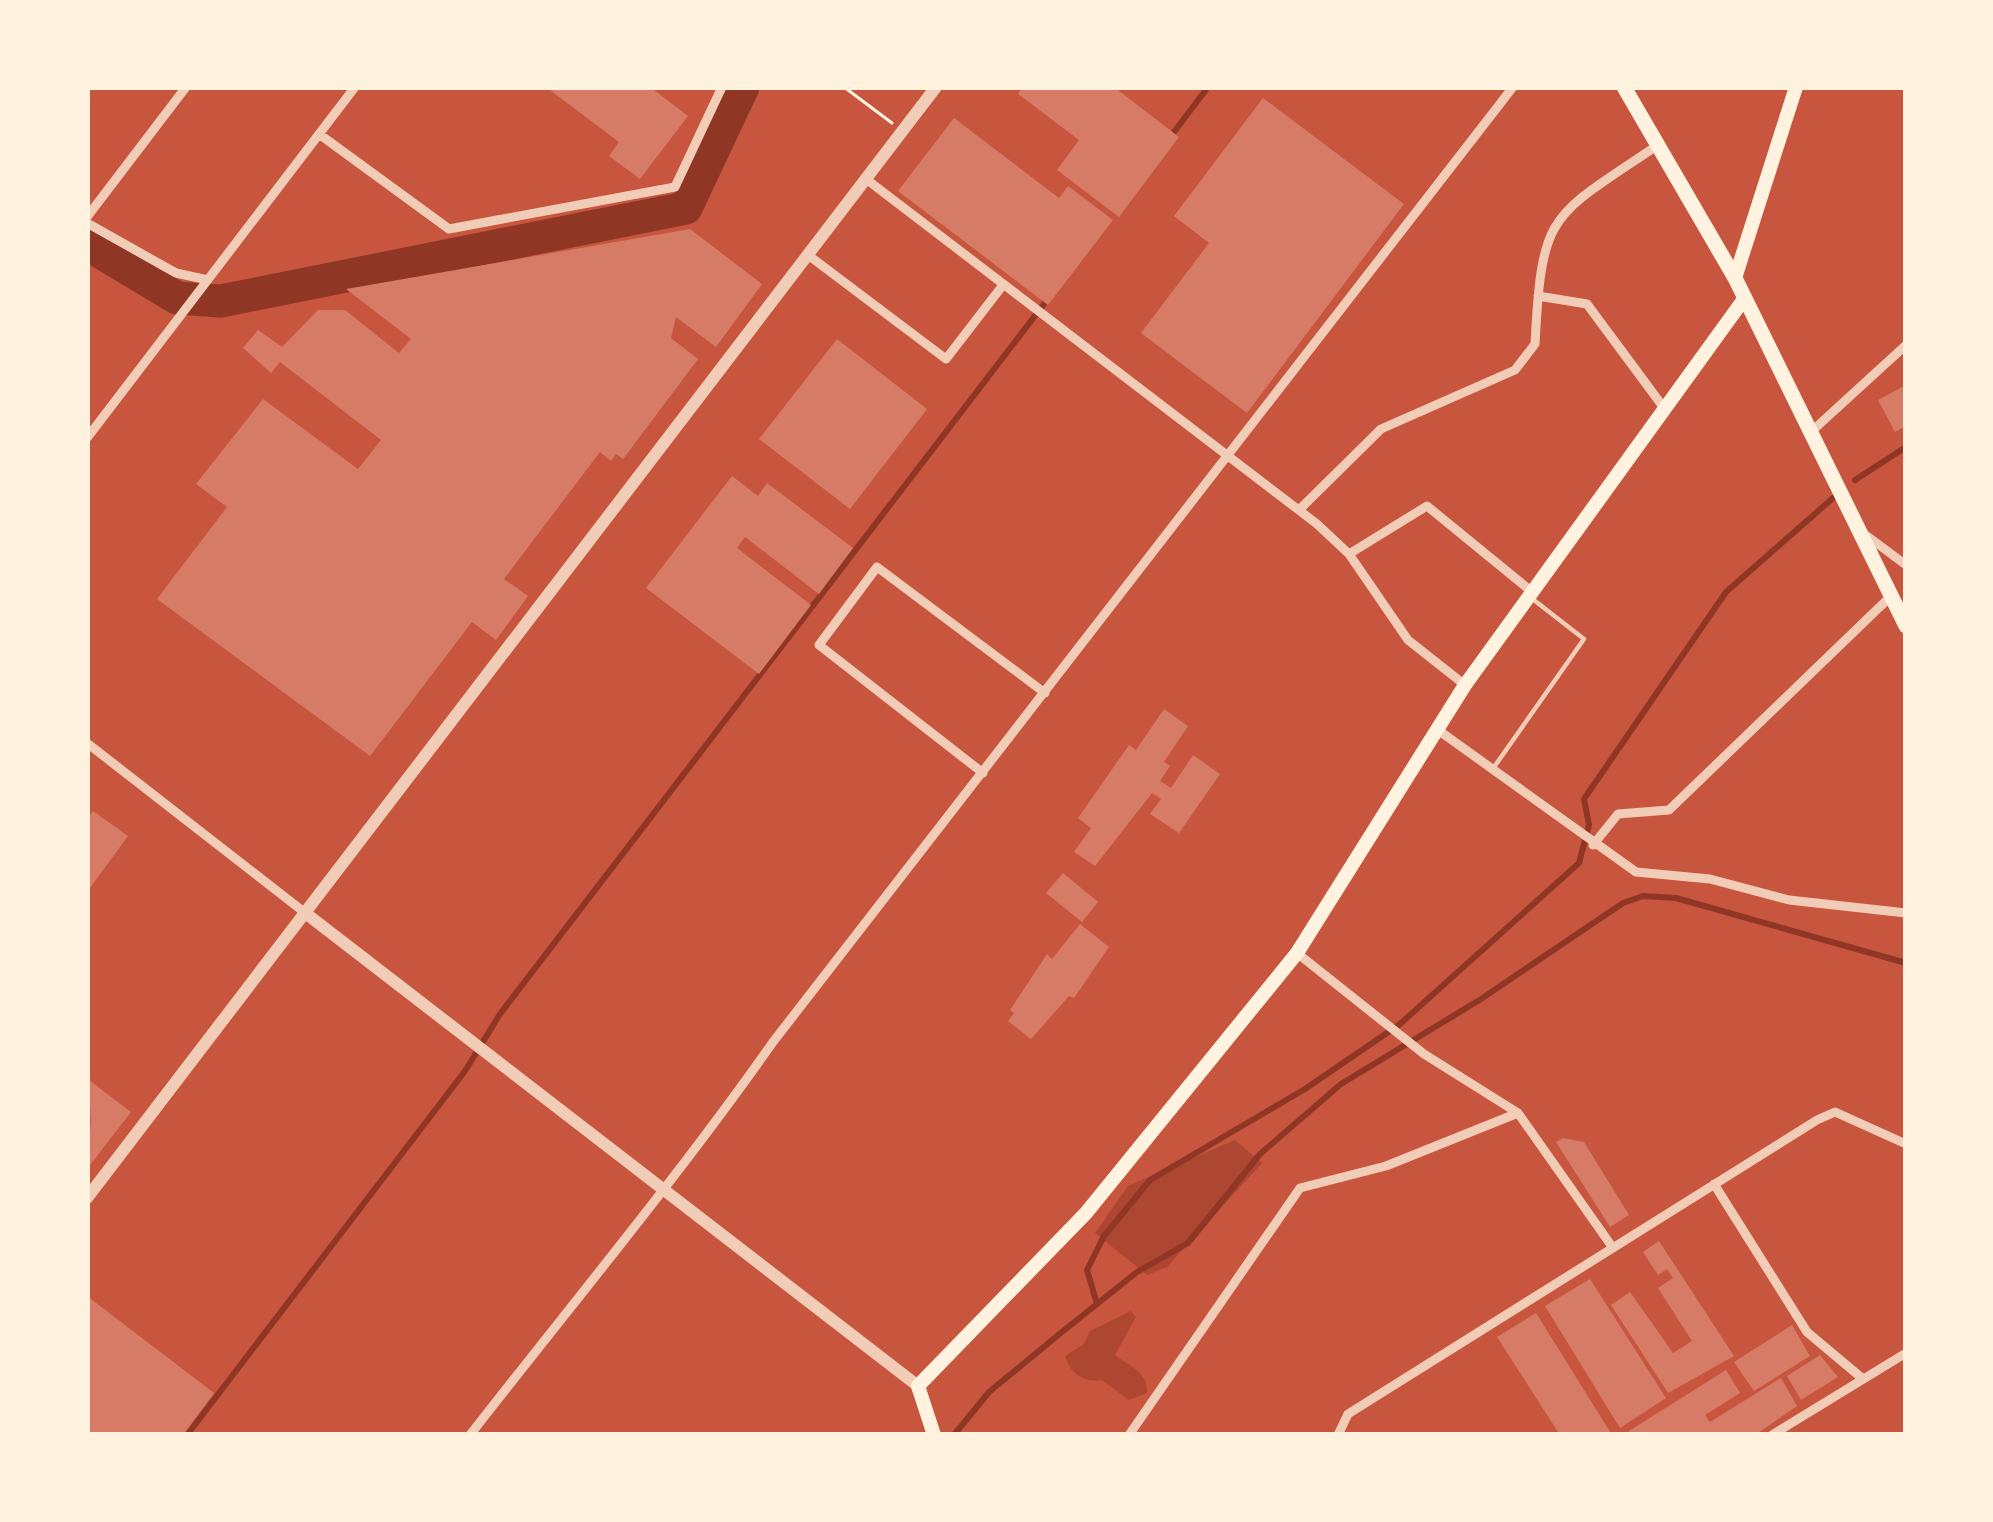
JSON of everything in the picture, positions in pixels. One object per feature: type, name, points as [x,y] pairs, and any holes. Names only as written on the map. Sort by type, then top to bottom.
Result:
[{"type":"main road","points":[[1624,87],[1735,278],[1906,626]]},
{"type":"main road","points":[[1735,278],[1796,87]]},
{"type":"main road","points":[[934,1435],[918,1386],[1086,1214],[1298,953],[1466,685],[1744,298]]},
{"type":"street","points":[[186,87],[87,220],[176,273],[208,280]]},
{"type":"street","points":[[87,438],[355,87]]},
{"type":"street","points":[[320,134],[449,230],[676,187],[722,87]]},
{"type":"street","points":[[87,1198],[936,87]]},
{"type":"street","points":[[470,1435],[608,1258],[669,1189],[773,1042],[1513,87]]},
{"type":"street","points":[[1299,510],[1381,429],[1514,370],[1535,344],[1545,239],[1556,221],[1574,202],[1658,145]]},
{"type":"street","points":[[866,179],[1299,510],[1349,554],[1408,640],[1466,685]]},
{"type":"street","points":[[808,255],[946,359],[1003,285]]},
{"type":"street","points":[[1538,296],[1587,304],[1664,408]]},
{"type":"street","points":[[1812,431],[1906,345]]},
{"type":"street","points":[[1349,554],[1427,506],[1530,593]]},
{"type":"street","points":[[1859,530],[1906,565]]},
{"type":"street","points":[[983,772],[819,645],[877,567],[1045,693]]},
{"type":"street","points":[[1593,844],[1618,814],[1669,810],[1892,596]]},
{"type":"street","points":[[1438,730],[1636,872],[1710,879],[1789,900],[1906,913]]},
{"type":"street","points":[[87,743],[918,1386]]},
{"type":"street","points":[[1298,953],[1424,1054],[1518,1113],[1613,1248]]},
{"type":"street","points":[[1338,1435],[1348,1414],[1835,1112],[1906,1144]]},
{"type":"street","points":[[1129,1435],[1300,1189],[1386,1166],[1518,1113]]},
{"type":"street","points":[[1714,1184],[1807,1332],[1863,1379]]},
{"type":"street","points":[[1772,1435],[1906,1352]]},
{"type":"lane","points":[[1492,770],[1584,639],[1530,593]]},
{"type":"path","points":[[844,87],[903,131]]},
{"type":"shaded area","points":[[1235,1140],[1262,1163],[1167,1267],[1147,1275],[1095,1233],[1128,1186]]},
{"type":"shaded area","points":[[1131,1311],[1136,1317],[1115,1355],[1141,1374],[1147,1393],[1129,1400],[1102,1380],[1078,1376],[1065,1356],[1084,1344],[1090,1331]]},
{"type":"building","points":[[546,87],[650,87],[688,116],[640,179],[609,156],[619,142]]},
{"type":"building","points":[[1023,87],[1114,87],[1179,137],[1119,217],[1057,170],[1079,140],[1018,94]]},
{"type":"building","points":[[1263,98],[1404,204],[1247,413],[1141,333],[1209,243],[1174,216]]},
{"type":"building","points":[[954,118],[1059,198],[1068,186],[1113,220],[1048,305],[898,191]]},
{"type":"building","points":[[690,229],[762,284],[716,347],[676,317],[671,338],[698,359],[623,459],[616,454],[611,461],[600,452],[504,579],[528,596],[496,640],[472,622],[370,756],[157,599],[227,507],[196,484],[263,399],[358,469],[381,440],[280,362],[271,373],[243,348],[258,330],[282,347],[318,310],[345,310],[399,353],[411,339],[346,289]]},
{"type":"building","points":[[837,339],[927,409],[850,509],[759,439]]},
{"type":"building","points":[[1906,385],[1906,426],[1895,432],[1878,400]]},
{"type":"building","points":[[732,476],[758,496],[767,483],[853,548],[819,594],[745,537],[737,548],[811,605],[759,674],[646,588]]},
{"type":"building","points":[[1164,709],[1188,726],[1164,762],[1170,766],[1160,781],[1171,788],[1193,755],[1220,774],[1179,833],[1150,814],[1161,799],[1152,793],[1095,866],[1074,852],[1091,828],[1078,818],[1129,745],[1136,750]]},
{"type":"building","points":[[93,811],[128,836],[87,892],[87,820]]},
{"type":"building","points":[[1063,873],[1098,902],[1082,922],[1046,893]]},
{"type":"building","points":[[1080,924],[1109,947],[1074,998],[1069,996],[1031,1039],[1008,1021],[1014,1013],[1010,1010],[1047,954],[1052,959]]},
{"type":"building","points":[[89,1080],[131,1112],[87,1169],[91,1123]]},
{"type":"building","points":[[1563,1138],[1584,1142],[1629,1215],[1610,1227],[1556,1142]]},
{"type":"building","points":[[1659,1241],[1734,1356],[1668,1393],[1611,1305],[1630,1292],[1673,1353],[1692,1341],[1658,1288],[1673,1278],[1667,1269],[1658,1275],[1643,1252]]},
{"type":"building","points":[[1590,1279],[1666,1398],[1620,1428],[1545,1306]]},
{"type":"building","points":[[87,1296],[214,1393],[183,1435],[87,1435]]},
{"type":"building","points":[[1536,1313],[1612,1435],[1560,1435],[1497,1337]]},
{"type":"building","points":[[1792,1325],[1810,1356],[1754,1391],[1734,1362]]},
{"type":"building","points":[[1820,1355],[1838,1377],[1801,1400],[1787,1376]]},
{"type":"building","points":[[1726,1370],[1740,1393],[1705,1415],[1710,1422],[1781,1378],[1797,1406],[1755,1435],[1631,1435],[1629,1431]]},
{"type":"waterway","points":[[87,244],[177,298],[221,301],[686,208],[743,87]]},
{"type":"waterway","points":[[1171,136],[1208,87]]},
{"type":"waterway","points":[[187,1435],[465,1071],[500,1014],[1047,300]]},
{"type":"waterway","points":[[1855,480],[1906,447]]},
{"type":"waterway","points":[[1097,1304],[1087,1270],[1104,1236],[1150,1180],[1305,1089],[1400,1024],[1579,863],[1589,825],[1584,799],[1726,592],[1833,498]]},
{"type":"waterway","points":[[954,1435],[989,1392],[1057,1336],[1137,1272],[1188,1243],[1260,1154],[1341,1084],[1481,999],[1623,903],[1643,896],[1676,898],[1906,963]]}]
